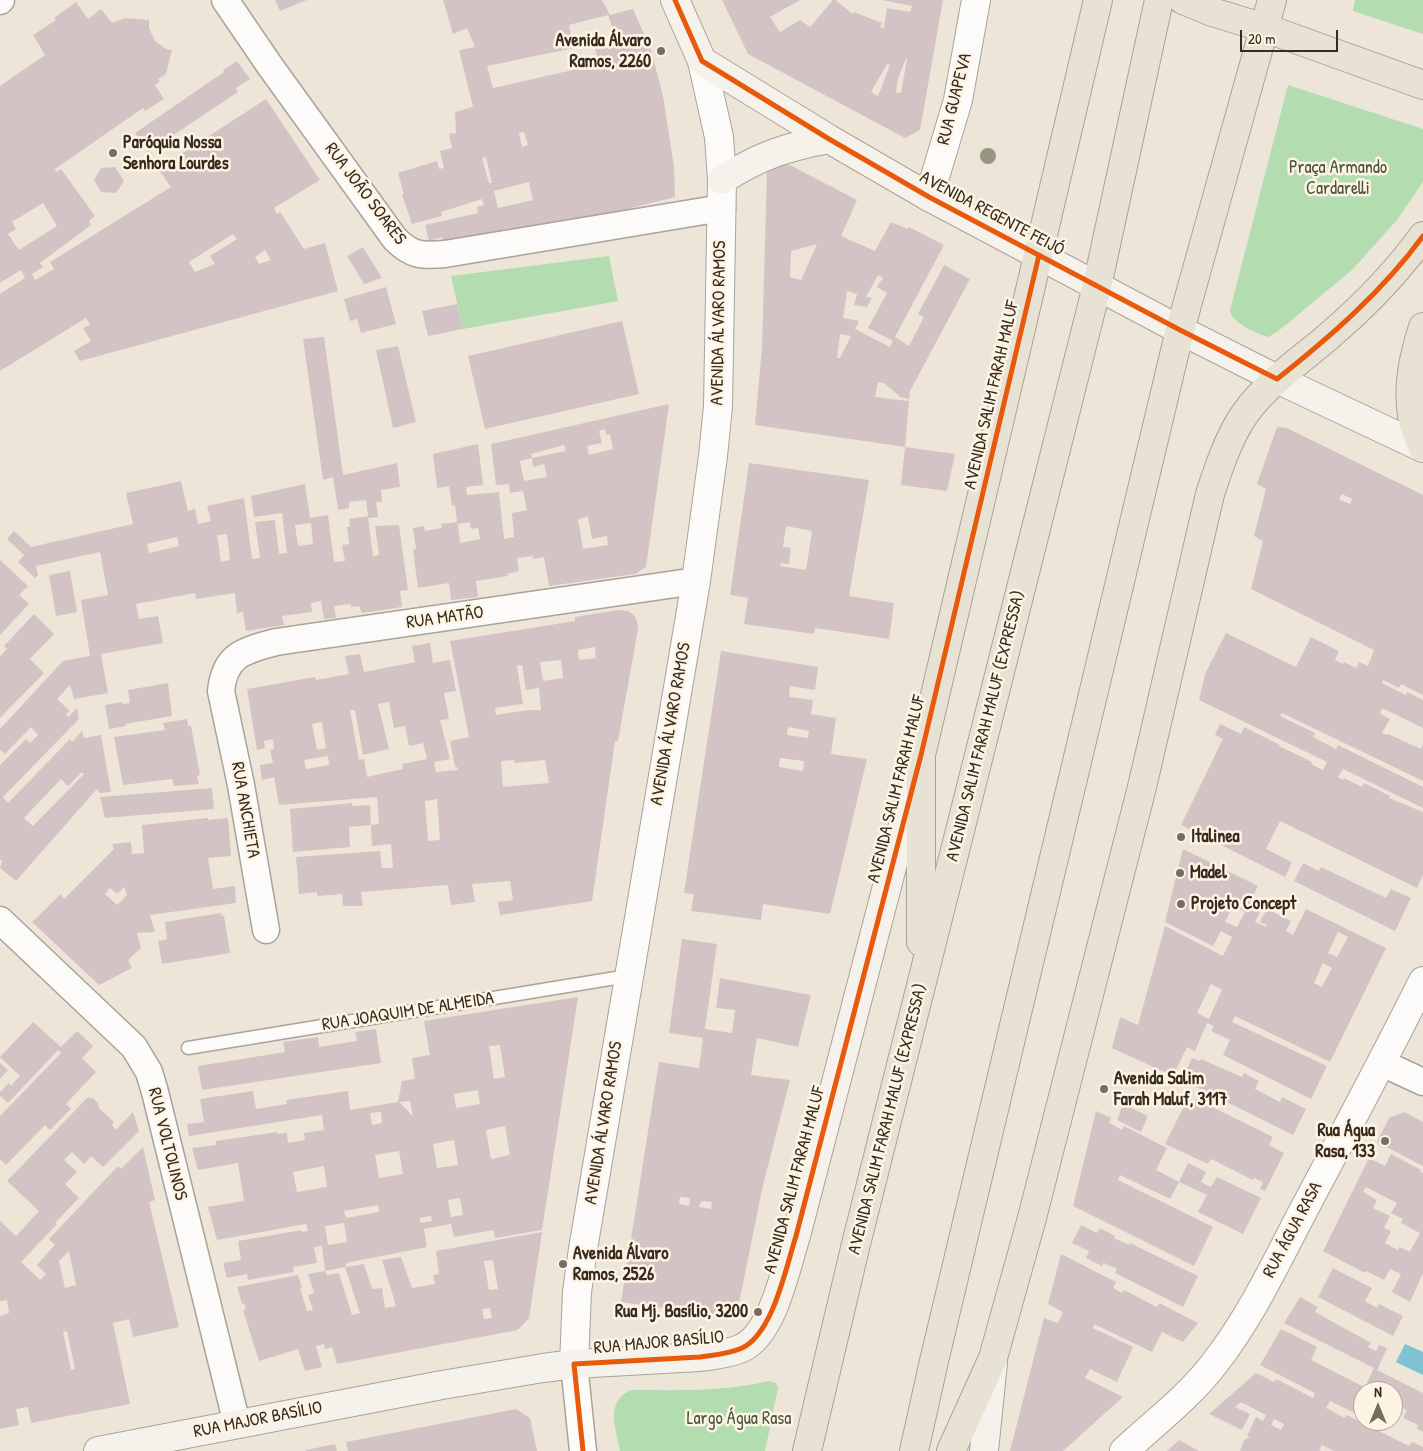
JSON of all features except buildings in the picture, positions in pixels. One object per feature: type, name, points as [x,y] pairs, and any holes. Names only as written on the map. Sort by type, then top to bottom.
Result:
[{"type":"main road","name":"AVENIDA ÁLVARO RAMOS","points":[[676,0],[702,61]]},
{"type":"main road","name":"AVENIDA SALIM FARAH MALUF","points":[[765,1324],[775,1305],[796,1236],[921,755],[1098,0]]},
{"type":"main road","name":"AVENIDA SALIM FARAH MALUF (EXPRESSA)","points":[[807,1451],[921,984],[1097,286],[1159,0]]},
{"type":"main road","points":[[1183,0],[1212,12],[1265,28],[1423,85]]},
{"type":"main road","points":[[914,1451],[1180,330],[1272,0]]},
{"type":"main road","name":"AVENIDA REGENTE FEIJÓ","points":[[702,61],[929,197],[1180,330],[1277,379],[1423,448]]},
{"type":"main road","points":[[722,180],[753,160],[776,151],[829,138]]},
{"type":"main road","points":[[951,1451],[993,1358],[1032,1218],[1133,824],[1210,494],[1221,459],[1239,423],[1253,403],[1277,379],[1340,327],[1383,283],[1423,236]]},
{"type":"main road","points":[[1423,327],[1414,355],[1410,386],[1412,416],[1423,448]]},
{"type":"main road","name":"AVENIDA SALIM FARAH MALUF","points":[[921,755],[921,984]]},
{"type":"main road","name":"RUA MAJOR BASÍLIO","points":[[98,1451],[442,1384],[574,1364],[721,1354],[742,1348],[754,1339],[765,1324]]},
{"type":"main road","points":[[984,1451],[993,1358]]},
{"type":"street","name":"RUA JOÃO SOARES","points":[[225,0],[270,66],[395,238],[404,248],[415,254],[446,254],[722,208]]},
{"type":"street","name":"RUA GUAPEVA","points":[[929,197],[958,100],[976,0]]},
{"type":"street","name":"AVENIDA ÁLVARO RAMOS","points":[[583,1451],[574,1364],[575,1324],[583,1249],[696,580],[718,406],[722,180],[719,137],[702,61]]},
{"type":"street","name":"RUA MATÃO","points":[[221,691],[222,678],[229,663],[244,651],[276,642],[696,580]]},
{"type":"street","name":"RUA ANCHIETA","points":[[221,691],[241,785],[266,930]]},
{"type":"street","name":"RUA VOLTOLINOS","points":[[0,920],[134,1047],[148,1072],[155,1092],[237,1424]]},
{"type":"street","name":"RUA ÁGUA RASA","points":[[1124,1451],[1182,1398],[1213,1365],[1232,1339],[1256,1301],[1382,1063],[1423,981]]},
{"type":"street","points":[[1382,1063],[1423,1082]]},
{"type":"lane","name":"RUA JOAQUIM DE ALMEIDA","points":[[188,1048],[628,976]]},
{"type":"green space","points":[[1355,0],[1423,0],[1423,34],[1353,11]]},
{"type":"green space","name":"Praça Armando Cardarelli","points":[[1288,85],[1423,129],[1423,182],[1397,220],[1352,270],[1277,332],[1268,337],[1239,323],[1231,315],[1230,310]]},
{"type":"green space","points":[[609,256],[618,301],[463,329],[451,276]]},
{"type":"green space","name":"Largo Água Rasa","points":[[769,1381],[776,1383],[778,1388],[765,1451],[620,1451],[615,1425],[615,1408],[623,1395],[632,1390],[718,1389]]},
{"type":"water","points":[[1405,1344],[1423,1352],[1423,1375],[1396,1362]]},
{"type":"cycle path","points":[[675,0],[702,61],[829,139],[929,197],[1180,330],[1277,379],[1317,347],[1355,312],[1391,276],[1423,236]]},
{"type":"cycle path","points":[[583,1451],[574,1364],[700,1357],[737,1350],[753,1340],[762,1329],[777,1298],[796,1236],[921,755],[1039,255]]},
{"type":"place","name":"Avenida Álvaro Ramos, 2260","points":[[661,51]]},
{"type":"place","name":"Paróquia Nossa Senhora Lourdes","points":[[113,153]]},
{"type":"place","name":"Italinea","points":[[1181,837]]},
{"type":"place","name":"Madel","points":[[1180,873]]},
{"type":"place","name":"Projeto Concept","points":[[1181,904]]},
{"type":"place","name":"Avenida Salim Farah Maluf, 3117","points":[[1104,1089]]},
{"type":"place","name":"Rua Água Rasa, 133","points":[[1385,1141]]},
{"type":"place","name":"Avenida Álvaro Ramos, 2526","points":[[563,1264]]},
{"type":"place","name":"Rua Mj. Basílio, 3200","points":[[758,1312]]}]
